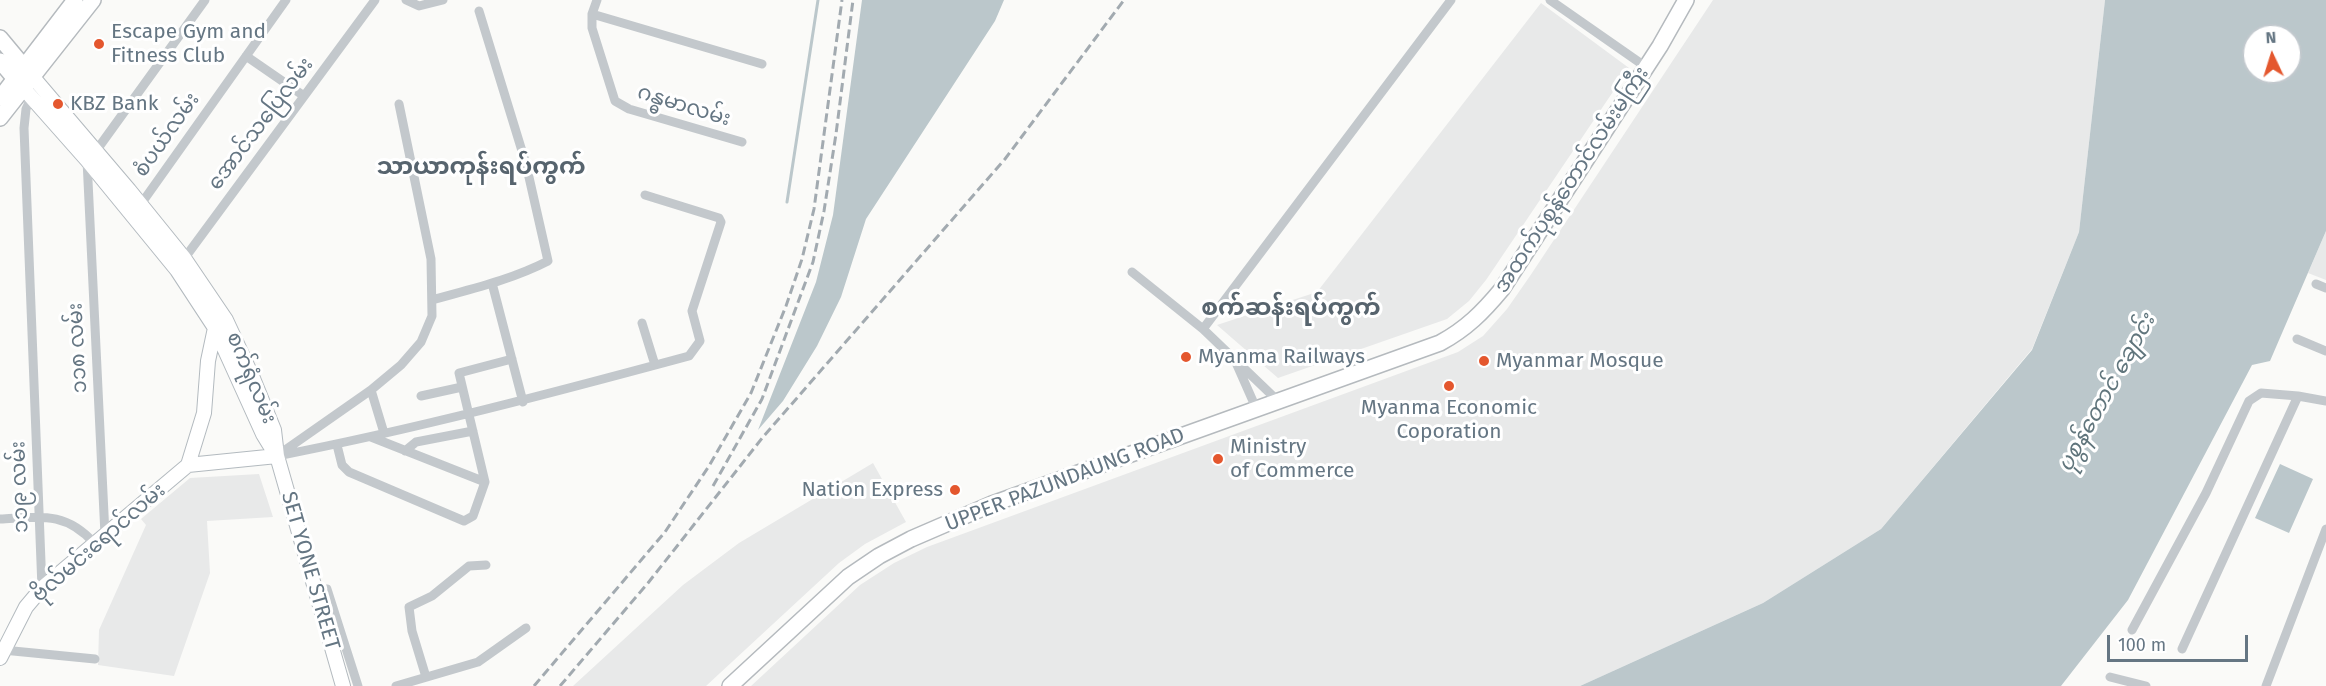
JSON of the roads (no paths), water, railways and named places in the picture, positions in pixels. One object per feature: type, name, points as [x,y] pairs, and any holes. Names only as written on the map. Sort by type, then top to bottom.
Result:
[{"type":"main road","points":[[0,118],[75,0]]},
{"type":"main road","points":[[0,98],[25,82],[93,0]]},
{"type":"main road","name":"အထက်ပုစွန်တောင်လမ်းမကြီး","points":[[1440,343],[1460,332],[1483,312],[1502,290],[1646,67],[1686,0]]},
{"type":"main road","name":"စက်ရုံလမ်း","points":[[0,38],[25,82],[141,204],[181,264],[252,376],[274,430],[277,456]]},
{"type":"main road","name":"စက်ရုံလမ်း","points":[[0,61],[25,82],[92,155],[181,264]]},
{"type":"main road","points":[[220,324],[208,361],[204,413],[188,465],[277,456]]},
{"type":"main road","name":"UPPER PAZUNDAUNG ROAD","points":[[730,686],[848,577],[879,556],[911,539],[992,504],[1440,343]]},
{"type":"main road","name":"SET YONE STREET","points":[[277,456],[343,686]]},
{"type":"main road","name":"ဗိုလ်မင်းရောင်လမ်း","points":[[2,654],[26,607],[42,588],[188,465]]},
{"type":"street","points":[[92,155],[205,0]]},
{"type":"street","name":"စံပယ်လမ်း","points":[[141,204],[285,0]]},
{"type":"street","name":"အောင်သပြေလမ်း","points":[[181,264],[375,0]]},
{"type":"street","points":[[410,2],[419,6],[443,0]]},
{"type":"street","name":"ဂန္ဓမာလမ်း","points":[[597,0],[592,14],[592,28],[615,101],[629,109],[742,142]]},
{"type":"street","points":[[1203,329],[1452,0]]},
{"type":"street","points":[[1556,2],[1646,67]]},
{"type":"street","points":[[432,300],[492,283],[548,261],[526,164],[479,11]]},
{"type":"street","points":[[592,14],[762,64]]},
{"type":"street","points":[[246,56],[304,96]]},
{"type":"street","name":"၁၁၉ လမ်း","points":[[25,82],[24,128],[42,588]]},
{"type":"street","points":[[277,456],[371,390],[401,365],[421,342],[432,316],[431,259],[399,104]]},
{"type":"street","name":"၁၁၈ လမ်း","points":[[92,155],[100,539]]},
{"type":"street","points":[[277,456],[337,445],[523,402],[689,356],[699,346],[700,341],[692,310],[721,222],[718,218],[645,195]]},
{"type":"street","points":[[1132,272],[1203,329],[1277,400]]},
{"type":"street","points":[[492,283],[523,402]]},
{"type":"street","points":[[2316,284],[2326,288]]},
{"type":"street","points":[[642,323],[655,365]]},
{"type":"street","points":[[2297,339],[2326,351]]},
{"type":"street","points":[[337,445],[345,470],[464,521],[473,516],[485,482],[458,375],[460,371],[512,359]]},
{"type":"street","points":[[1235,360],[1256,408]]},
{"type":"street","points":[[421,396],[462,387]]},
{"type":"street","points":[[371,390],[384,433]]},
{"type":"street","points":[[2132,630],[2206,494],[2249,401],[2261,393],[2326,401]]},
{"type":"street","points":[[2182,649],[2298,396]]},
{"type":"street","points":[[405,452],[416,442],[472,431]]},
{"type":"street","points":[[370,437],[485,482]]},
{"type":"street","points":[[0,519],[39,518],[72,523],[100,539]]},
{"type":"street","points":[[2266,686],[2326,529]]},
{"type":"street","points":[[2316,551],[2326,555]]},
{"type":"street","points":[[426,677],[412,631],[409,607],[432,596],[469,566],[486,565]]},
{"type":"street","points":[[317,591],[327,589],[358,686]]},
{"type":"street","points":[[396,686],[478,662],[526,628]]},
{"type":"street","points":[[2,654],[95,659]]},
{"type":"street","points":[[2110,677],[2146,686]]},
{"type":"water","points":[[862,0],[1004,0],[995,21],[866,219],[841,297],[817,346],[783,401],[758,430],[816,282],[833,215]]},
{"type":"water","name":"ပုစွန်တောင် ချောင်း","points":[[2105,0],[2326,0],[2326,231],[2270,361],[2252,365],[2128,600],[2061,686],[1580,686],[1763,603],[1881,529],[2032,350],[2079,232]]},
{"type":"water","points":[[2280,464],[2313,479],[2289,533],[2255,518]]},
{"type":"waterway","points":[[787,202],[818,0]]},
{"type":"railway","points":[[534,686],[665,532],[709,466],[751,393],[786,306],[802,259],[814,209],[842,0]]},
{"type":"railway","points":[[713,486],[762,399],[813,262],[824,211],[836,134],[853,0]]},
{"type":"railway","points":[[560,686],[648,583],[763,437],[1005,159],[1124,0]]},
{"type":"place","name":"Escape Gym and Fitness Club","points":[[99,44]]},
{"type":"place","name":"KBZ Bank","points":[[58,104]]},
{"type":"place","name":"Myanma Railways","points":[[1186,357]]},
{"type":"place","name":"Myanmar Mosque","points":[[1484,361]]},
{"type":"place","name":"Myanma Economic Coporation","points":[[1449,386]]},
{"type":"place","name":"Ministry of Commerce","points":[[1218,459]]},
{"type":"place","name":"Nation Express","points":[[955,490]]},
{"type":"district","name":"သာယာကုန်းရပ်ကွက်","points":[[481,167]]},
{"type":"district","name":"စက်ဆန်းရပ်ကွက်","points":[[1291,308]]}]
